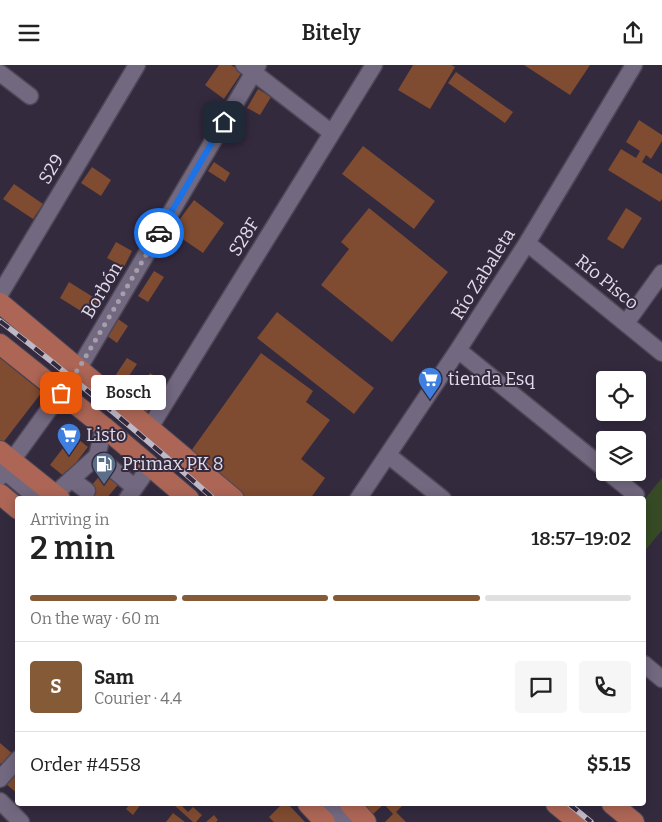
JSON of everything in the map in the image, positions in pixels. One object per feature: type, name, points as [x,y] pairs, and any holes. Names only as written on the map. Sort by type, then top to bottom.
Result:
[{"type":"main road","points":[[0,303],[230,496]]},
{"type":"main road","points":[[0,344],[104,427],[185,496]]},
{"type":"main road","points":[[3,468],[49,496]]},
{"type":"main road","points":[[0,494],[15,506]]},
{"type":"main road","points":[[310,806],[325,822]]},
{"type":"main road","points":[[352,806],[366,822]]},
{"type":"main road","points":[[558,806],[578,822]]},
{"type":"main road","points":[[614,806],[634,822]]},
{"type":"street","name":"S29","points":[[0,294],[137,65]]},
{"type":"street","name":"S28F","points":[[149,429],[374,65]]},
{"type":"street","name":"Río Zabaleta","points":[[360,496],[527,243],[634,65]]},
{"type":"street","points":[[252,67],[332,133]]},
{"type":"street","name":"Borbón","points":[[3,468],[79,368],[252,67]]},
{"type":"street","points":[[0,73],[30,96]]},
{"type":"street","name":"Río Pisco","points":[[527,243],[662,353]]},
{"type":"street","points":[[626,323],[662,273]]},
{"type":"street","points":[[458,350],[596,462]]},
{"type":"street","points":[[52,496],[98,456],[104,427]]},
{"type":"street","points":[[388,455],[439,496]]},
{"type":"street","points":[[98,456],[130,493],[150,466]]},
{"type":"street","points":[[3,468],[20,496]]},
{"type":"street","points":[[71,479],[87,491]]},
{"type":"street","points":[[619,481],[636,495]]},
{"type":"street","points":[[646,666],[662,679]]},
{"type":"street","points":[[0,779],[15,762]]},
{"type":"street","points":[[0,801],[21,822]]},
{"type":"street","points":[[314,806],[329,822]]},
{"type":"street","points":[[331,806],[345,822]]},
{"type":"green space","points":[[662,478],[662,530],[646,550],[646,498]]},
{"type":"building","points":[[219,65],[231,65],[242,72],[224,99],[205,85]]},
{"type":"building","points":[[413,65],[451,65],[455,67],[430,109],[398,90]]},
{"type":"building","points":[[524,65],[590,65],[570,95]]},
{"type":"building","points":[[456,72],[513,112],[505,123],[448,83]]},
{"type":"building","points":[[258,89],[271,97],[260,115],[247,108]]},
{"type":"building","points":[[639,120],[662,135],[662,141],[651,159],[646,155],[642,162],[662,174],[662,199],[660,202],[608,170],[621,149],[636,158],[640,151],[626,142]]},
{"type":"building","points":[[363,146],[435,201],[414,229],[342,174]]},
{"type":"building","points":[[214,162],[230,173],[225,182],[208,171]]},
{"type":"building","points":[[92,167],[111,180],[101,196],[81,183]]},
{"type":"building","points":[[14,184],[43,204],[33,219],[3,199]]},
{"type":"building","points":[[194,200],[224,223],[203,253],[171,231]]},
{"type":"building","points":[[369,208],[448,272],[392,342],[321,285],[349,249],[341,242]]},
{"type":"building","points":[[626,208],[642,218],[623,249],[607,239]]},
{"type":"building","points":[[116,242],[132,251],[124,267],[107,258]]},
{"type":"building","points":[[154,271],[164,277],[148,302],[138,296]]},
{"type":"building","points":[[69,282],[101,302],[92,318],[60,298]]},
{"type":"building","points":[[277,312],[374,388],[354,414],[257,338]]},
{"type":"building","points":[[118,319],[128,326],[117,343],[106,335]]},
{"type":"building","points":[[261,353],[313,391],[306,402],[330,420],[301,459],[325,478],[312,496],[236,496],[186,458]]},
{"type":"building","points":[[0,358],[42,392],[2,444],[0,443]]},
{"type":"building","points":[[127,358],[137,364],[119,391],[109,385]]},
{"type":"building","points":[[150,373],[167,384],[145,415],[129,404]]},
{"type":"building","name":"Listo","points":[[73,435],[88,447],[65,477],[50,465]]},
{"type":"building","name":"Primax PK 8","points":[[107,467],[122,480],[109,496],[90,496],[86,492]]},
{"type":"building","points":[[0,743],[14,755],[4,767],[0,763]]},
{"type":"building","points":[[15,774],[15,792],[6,784]]},
{"type":"building","points":[[128,806],[140,806],[133,815],[126,809]]},
{"type":"building","points":[[175,806],[182,806],[188,812],[193,807],[202,815],[196,822],[193,822]]},
{"type":"building","points":[[280,806],[290,806],[305,822],[274,822],[269,817]]},
{"type":"building","points":[[364,806],[382,806],[372,815]]},
{"type":"building","points":[[386,806],[402,806],[396,812],[406,822],[385,822],[393,814]]},
{"type":"building","points":[[173,813],[185,822],[166,822]]},
{"type":"building","points":[[214,815],[218,820],[216,822],[206,822]]},
{"type":"railway","points":[[0,321],[109,408],[211,496]]},
{"type":"railway","points":[[571,806],[591,822]]},
{"type":"way so far","points":[[61,393],[79,368],[159,233]]},
{"type":"place","name":"Bosch","points":[[61,393]]},
{"type":"place","name":"tienda Esq","points":[[430,400]]},
{"type":"place","name":"Listo","points":[[69,456]]},
{"type":"place","name":"Primax PK 8","points":[[104,485]]},
{"type":"route","points":[[159,233],[224,122]]}]
